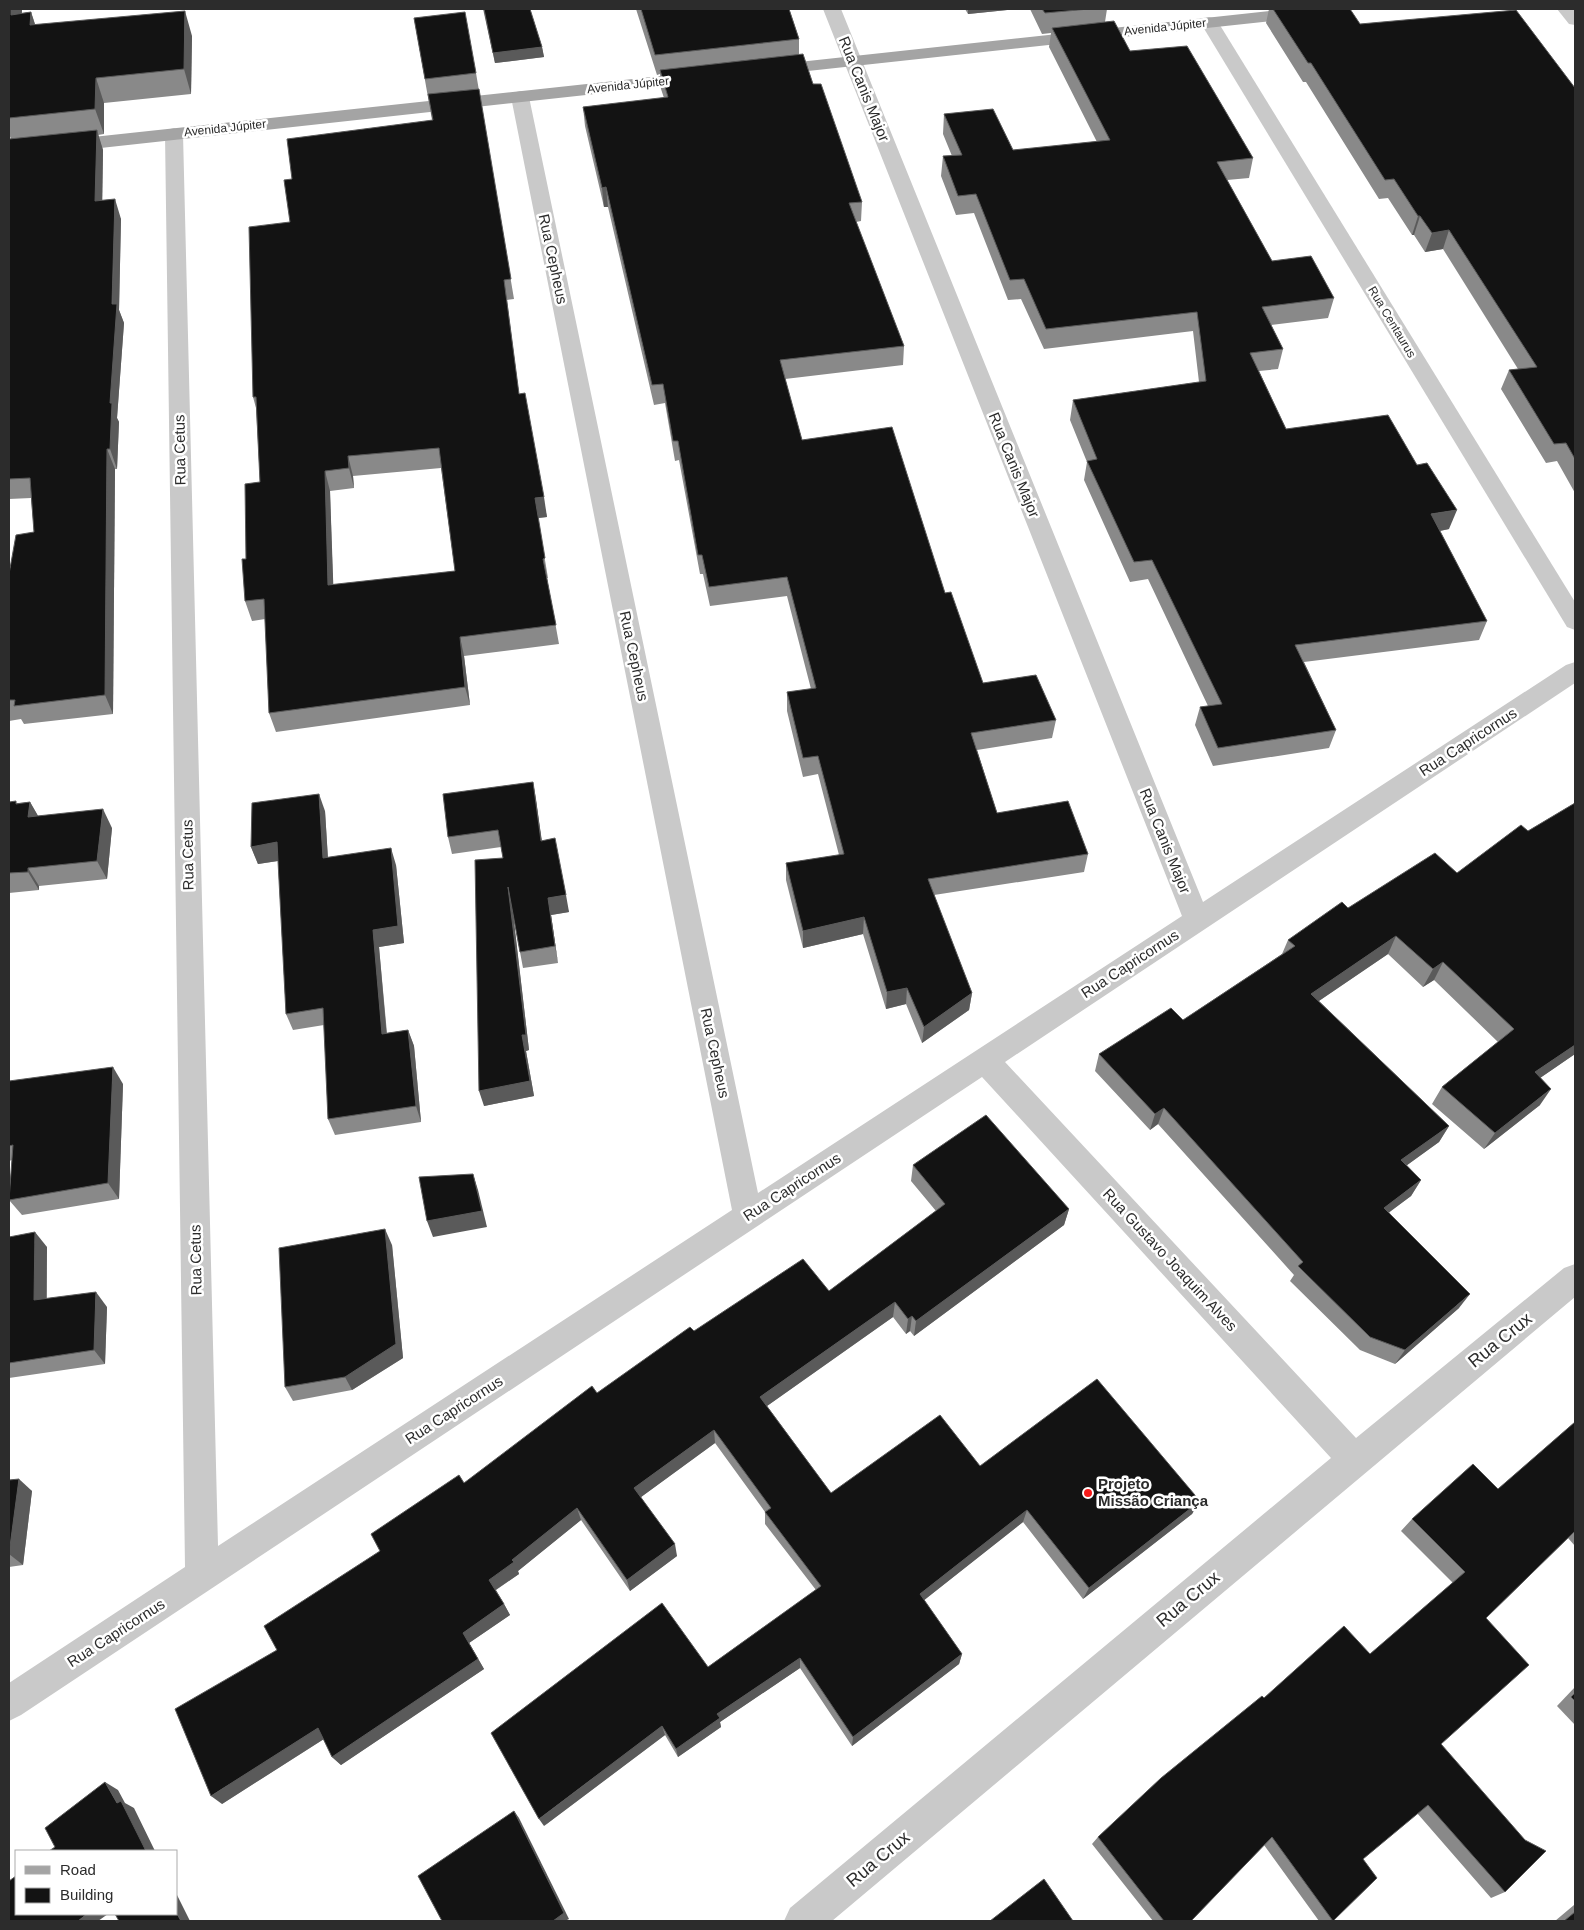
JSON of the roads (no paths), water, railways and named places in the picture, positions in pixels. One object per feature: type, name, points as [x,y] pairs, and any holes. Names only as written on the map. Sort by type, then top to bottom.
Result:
[{"type":"main road","name":"Avenida Júpiter","points":[[755,72],[1336,9]]},
{"type":"main road","name":"Avenida Júpiter","points":[[9,152],[716,76]]},
{"type":"street","name":"Rua Canis Major","points":[[832,9],[1197,921]]},
{"type":"street","points":[[1566,9],[1575,20]]},
{"type":"street","name":"Rua Centaurus","points":[[1209,22],[1575,621]]},
{"type":"street","name":"Rua Cepheus","points":[[520,97],[748,1216]]},
{"type":"street","name":"Rua Cetus","points":[[174,134],[202,1576]]},
{"type":"street","name":"Rua Capricornus","points":[[9,1703],[1575,671]]},
{"type":"street","name":"Rua Gustavo Joaquim Alves","points":[[985,1060],[1354,1460]]},
{"type":"street","name":"Rua Crux","points":[[803,1921],[1354,1460],[1575,1278]]},
{"type":"place","name":"Projeto Missão Criança","points":[[1088,1493]]}]
